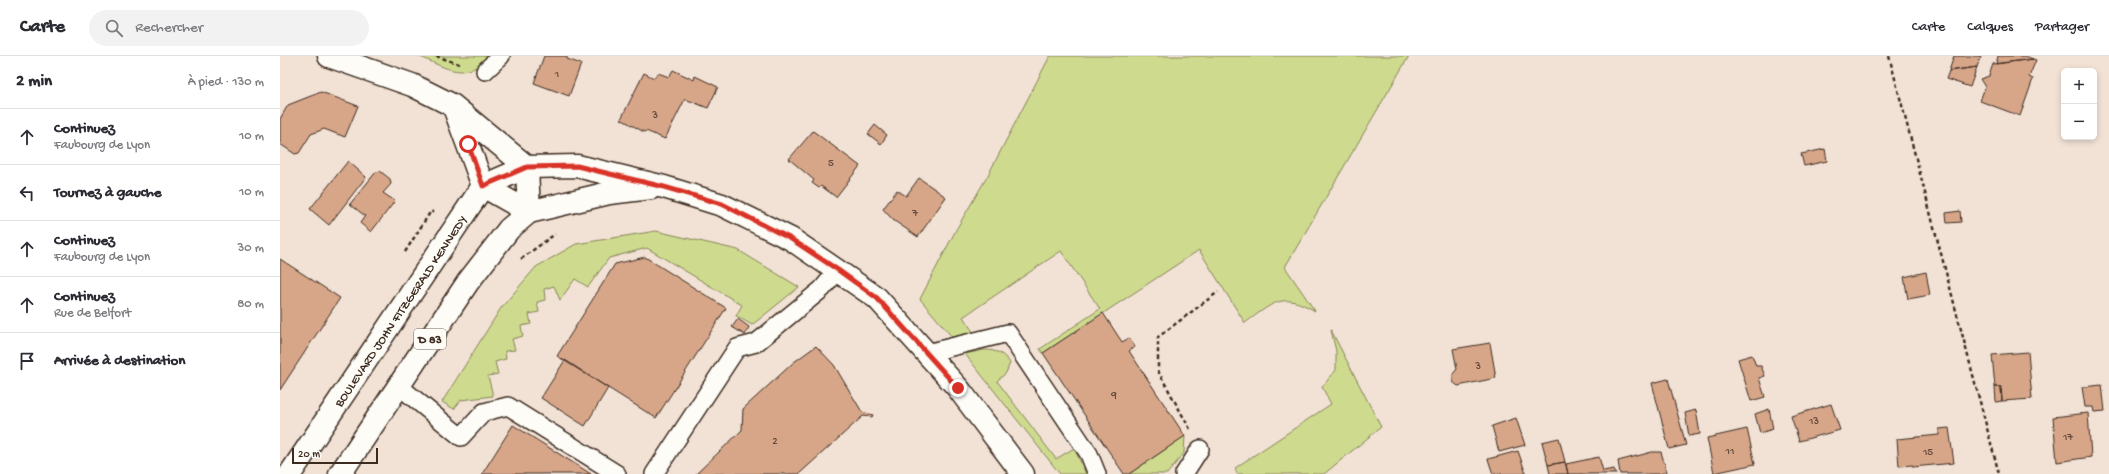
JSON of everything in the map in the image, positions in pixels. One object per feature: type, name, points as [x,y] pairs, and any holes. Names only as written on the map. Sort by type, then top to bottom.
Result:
[{"type":"main road","points":[[329,56],[412,86],[452,105],[483,186],[529,212]]},
{"type":"main road","points":[[454,109],[527,167],[529,212]]},
{"type":"main road","name":"D 83","points":[[483,186],[527,167],[577,166],[664,187],[735,210],[791,239],[877,298],[958,388],[1023,474]]},
{"type":"main road","name":"BOULEVARD JOHN FITZGERALD KENNEDY","points":[[290,474],[483,186]]},
{"type":"main road","name":"D 83","points":[[340,474],[492,249],[509,229],[529,212],[609,194],[664,187]]},
{"type":"lane","points":[[485,71],[501,56]]},
{"type":"lane","points":[[654,474],[737,348],[756,343],[822,290],[838,270]]},
{"type":"lane","points":[[927,353],[1008,333],[1089,454],[1097,474]]},
{"type":"lane","points":[[399,386],[461,437],[484,412],[508,406],[617,474]]},
{"type":"lane","points":[[1184,474],[1200,449]]},
{"type":"path","points":[[436,56],[465,66]]},
{"type":"path","points":[[1889,56],[1999,474]]},
{"type":"path","points":[[518,261],[559,231]]},
{"type":"path","points":[[1200,449],[1158,372],[1158,337],[1218,292]]},
{"type":"green space","points":[[418,56],[492,56],[473,69],[456,71],[447,69]]},
{"type":"green space","points":[[1050,56],[1409,56],[1285,267],[1315,311],[1294,302],[1278,302],[1263,310],[1245,323],[1199,250],[1043,353],[1040,349],[1100,309],[1061,251],[963,317],[974,333],[952,337],[920,299],[957,228],[987,177]]},
{"type":"green space","points":[[656,231],[738,250],[799,287],[752,325],[736,316],[742,305],[647,248],[609,258],[588,287],[575,279],[560,300],[554,286],[544,289],[545,300],[537,302],[539,312],[529,314],[531,324],[521,326],[523,336],[512,339],[515,350],[505,351],[506,359],[495,362],[498,374],[488,376],[493,396],[461,400],[454,409],[442,402],[501,308],[536,267],[576,244]]},
{"type":"green space","points":[[1331,330],[1381,427],[1324,474],[1237,474],[1235,468],[1331,404],[1322,387],[1336,370],[1336,351]]},
{"type":"green space","points":[[984,350],[999,353],[1010,363],[1006,373],[997,381],[1056,459],[1074,448],[1086,474],[1060,474],[965,354]]},
{"type":"green space","points":[[1185,436],[1184,453],[1167,474],[1129,474]]},
{"type":"building","points":[[544,56],[567,56],[567,59],[581,64],[569,96],[534,83]]},
{"type":"building","points":[[1954,56],[1981,56],[1977,67],[1949,71]]},
{"type":"building","points":[[1998,56],[2025,56],[2033,59],[1996,64]]},
{"type":"building","points":[[2033,59],[2036,60],[2029,77],[2033,79],[2020,116],[1980,101],[1985,87],[1980,79],[1989,76],[1993,64]]},
{"type":"building","points":[[1977,67],[1970,87],[1946,79],[1949,71]]},
{"type":"building","points":[[673,70],[694,80],[695,76],[718,87],[708,108],[685,99],[665,139],[646,131],[644,132],[621,119],[644,73],[654,78],[658,73],[669,77]]},
{"type":"building","points":[[321,92],[358,106],[345,137],[324,129],[311,134],[299,153],[295,154],[280,144],[280,119],[288,105]]},
{"type":"building","points":[[875,125],[887,135],[881,144],[868,134]]},
{"type":"building","points":[[813,131],[860,166],[836,197],[821,186],[819,188],[812,183],[814,180],[789,159]]},
{"type":"building","points":[[1825,149],[1827,161],[1804,166],[1801,154]]},
{"type":"building","points":[[348,161],[366,177],[329,225],[310,209]]},
{"type":"building","points":[[380,171],[390,179],[391,184],[383,193],[395,201],[371,232],[360,223],[365,216],[350,204],[376,172]]},
{"type":"building","points":[[919,178],[946,197],[918,237],[893,220],[883,209],[897,190],[906,196]]},
{"type":"building","points":[[1960,211],[1961,222],[1947,223],[1946,213]]},
{"type":"building","points":[[645,257],[726,308],[656,418],[557,356],[615,264]]},
{"type":"building","points":[[280,259],[340,298],[280,390]]},
{"type":"building","points":[[1926,272],[1930,295],[1908,299],[1904,277]]},
{"type":"building","points":[[1103,313],[1122,342],[1129,338],[1135,347],[1129,351],[1185,436],[1129,474],[1124,474],[1043,353]]},
{"type":"building","points":[[738,319],[749,327],[745,335],[732,327]]},
{"type":"building","points":[[1490,343],[1496,378],[1458,386],[1453,382],[1453,374],[1457,369],[1453,349]]},
{"type":"building","points":[[816,346],[834,365],[862,412],[873,415],[872,417],[863,416],[799,474],[696,474],[742,430],[743,409],[794,362]]},
{"type":"building","points":[[2028,352],[2032,399],[2002,401],[2001,387],[1995,387],[1992,355]]},
{"type":"building","points":[[1752,355],[1756,366],[1761,366],[1765,376],[1759,378],[1765,397],[1751,401],[1738,359]]},
{"type":"building","points":[[565,360],[608,388],[585,426],[541,398]]},
{"type":"building","points":[[1668,379],[1686,445],[1669,449],[1652,383]]},
{"type":"building","points":[[2102,385],[2105,411],[2094,412],[2093,407],[2085,407],[2082,387]]},
{"type":"building","points":[[1995,387],[2001,387],[2002,401],[1996,402]]},
{"type":"building","points":[[1831,404],[1840,430],[1799,441],[1791,416]]},
{"type":"building","points":[[1769,409],[1773,429],[1760,433],[1755,414]]},
{"type":"building","points":[[1696,410],[1700,434],[1689,436],[1685,413]]},
{"type":"building","points":[[2088,413],[2091,457],[2057,462],[2053,417]]},
{"type":"building","points":[[1516,418],[1525,445],[1499,452],[1492,426]]},
{"type":"building","points":[[513,425],[591,474],[482,474]]},
{"type":"building","points":[[1949,428],[1954,463],[1913,467],[1913,465],[1899,466],[1897,439],[1939,435],[1939,429]]},
{"type":"building","points":[[1747,429],[1755,464],[1714,473],[1707,438]]},
{"type":"building","points":[[1559,438],[1565,462],[1548,465],[1542,442]]},
{"type":"building","points":[[1518,451],[1526,474],[1493,474],[1488,459]]},
{"type":"building","points":[[1652,452],[1661,452],[1667,472],[1660,474],[1620,474],[1618,461]]},
{"type":"building","points":[[1599,457],[1603,471],[1614,469],[1616,474],[1568,474],[1566,464]]},
{"type":"building","points":[[1565,462],[1568,474],[1550,474],[1548,465]]},
{"type":"route","points":[[468,144],[483,186],[527,167],[577,166],[664,187],[722,204],[735,210],[791,239],[877,298],[958,388]]}]
